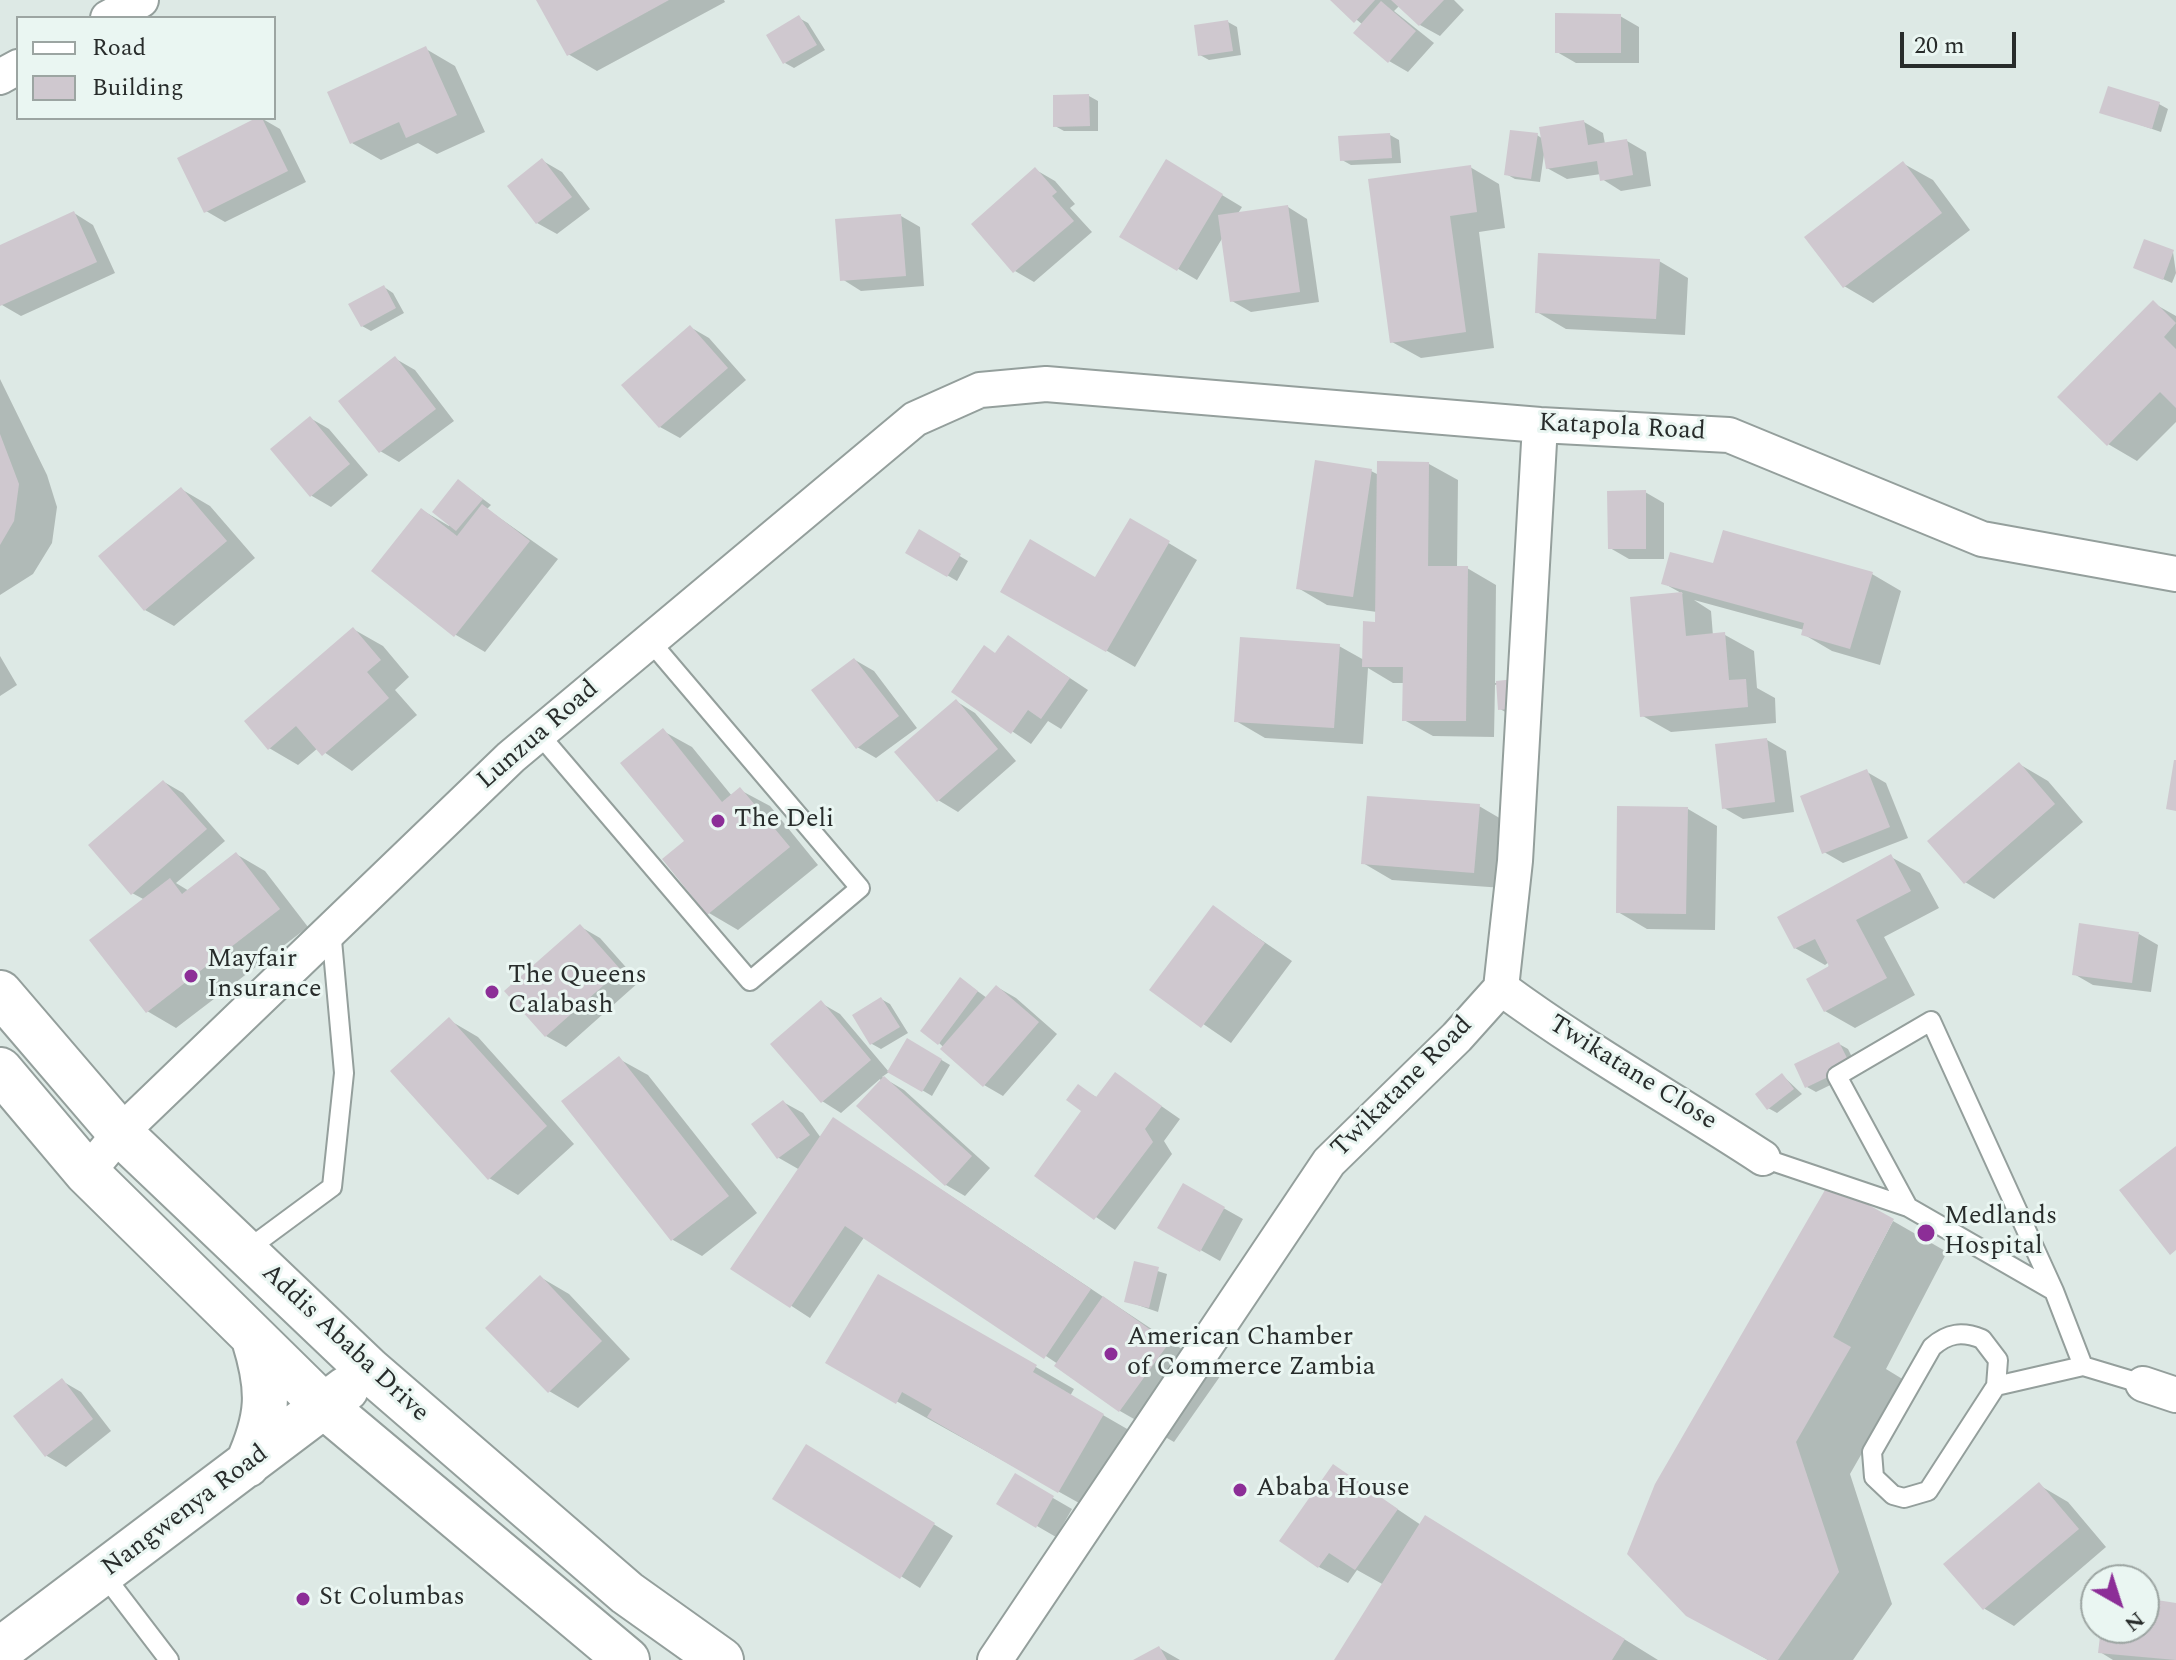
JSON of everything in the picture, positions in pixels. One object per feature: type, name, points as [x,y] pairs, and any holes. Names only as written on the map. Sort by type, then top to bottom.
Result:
[{"type":"main road","name":"Addis Ababa Drive","points":[[0,993],[120,1133],[369,1370],[627,1593],[721,1660]]},
{"type":"main road","points":[[0,1070],[87,1173],[324,1406],[627,1660]]},
{"type":"main road","points":[[247,1465],[263,1431],[267,1390],[254,1339]]},
{"type":"main road","name":"Nangwenya Road","points":[[0,1650],[104,1575],[369,1370]]},
{"type":"street","points":[[112,16],[141,0]]},
{"type":"street","name":"Katapola Road","points":[[1046,384],[1540,425],[1729,435],[1982,539],[2176,574]]},
{"type":"street","name":"Lunzua Road","points":[[87,1173],[120,1133],[539,734],[915,419],[980,390],[1046,384]]},
{"type":"street","points":[[1501,988],[1515,861],[1540,425]]},
{"type":"street","name":"Twikatane Close","points":[[1501,988],[1572,1040],[1648,1082],[1763,1158]]},
{"type":"street","name":"Twikatane Road","points":[[995,1660],[1329,1162],[1457,1037],[1501,988]]},
{"type":"street","points":[[2143,1384],[2176,1395]]},
{"type":"lane","points":[[539,734],[750,981],[860,888],[650,641]]},
{"type":"lane","points":[[244,1252],[332,1187],[344,1073],[331,929]]},
{"type":"lane","points":[[1908,1207],[1837,1076],[1931,1021],[2054,1291],[2083,1366]]},
{"type":"lane","points":[[1763,1158],[1908,1207],[2054,1291]]},
{"type":"lane","points":[[1996,1386],[1998,1360],[1982,1339],[1955,1334],[1942,1338],[1932,1347],[1872,1452],[1874,1477],[1882,1488],[1904,1498],[1928,1491],[1996,1386],[2083,1366],[2143,1384]]},
{"type":"lane","points":[[104,1575],[169,1660]]},
{"type":"building","points":[[536,0],[669,0],[567,56]]},
{"type":"building","points":[[1330,0],[1375,0],[1354,23]]},
{"type":"building","points":[[1391,0],[1444,0],[1419,26]]},
{"type":"building","points":[[1381,1],[1416,31],[1388,63],[1353,33]]},
{"type":"building","points":[[1555,13],[1621,14],[1621,53],[1555,53]]},
{"type":"building","points":[[799,15],[817,45],[783,64],[766,35]]},
{"type":"building","points":[[1228,20],[1233,51],[1198,56],[1194,25]]},
{"type":"building","points":[[426,46],[457,115],[406,138],[399,122],[350,144],[327,92]]},
{"type":"building","points":[[2108,86],[2160,102],[2152,129],[2099,113]]},
{"type":"building","points":[[1089,94],[1090,126],[1053,127],[1053,95]]},
{"type":"building","points":[[252,120],[263,120],[288,171],[204,213],[177,158]]},
{"type":"building","points":[[1584,120],[1588,145],[1627,139],[1633,175],[1600,181],[1597,161],[1546,169],[1539,127]]},
{"type":"building","points":[[1510,130],[1538,133],[1531,179],[1504,175]]},
{"type":"building","points":[[1390,133],[1392,158],[1340,161],[1338,136]]},
{"type":"building","points":[[542,158],[572,197],[536,224],[507,186]]},
{"type":"building","points":[[1166,159],[1223,194],[1177,271],[1119,237]]},
{"type":"building","points":[[1903,161],[1942,213],[1843,288],[1804,237]]},
{"type":"building","points":[[1471,165],[1477,212],[1450,216],[1466,332],[1390,343],[1368,179]]},
{"type":"building","points":[[1035,167],[1057,192],[1052,196],[1074,221],[1013,273],[971,224]]},
{"type":"building","points":[[1288,205],[1300,292],[1230,302],[1218,215]]},
{"type":"building","points":[[74,211],[97,262],[0,306],[0,245]]},
{"type":"building","points":[[901,214],[906,276],[840,281],[835,219]]},
{"type":"building","points":[[2144,239],[2174,250],[2163,280],[2133,268]]},
{"type":"building","points":[[1538,253],[1660,259],[1656,319],[1535,313]]},
{"type":"building","points":[[384,285],[396,308],[361,327],[348,304]]},
{"type":"building","points":[[2153,300],[2176,323],[2164,337],[2176,349],[2176,408],[2160,392],[2107,446],[2057,397]]},
{"type":"building","points":[[690,325],[728,368],[659,428],[621,385]]},
{"type":"building","points":[[395,356],[436,409],[379,453],[338,401]]},
{"type":"building","points":[[310,416],[350,464],[310,497],[270,449]]},
{"type":"building","points":[[0,434],[19,484],[14,521],[0,545]]},
{"type":"building","points":[[1315,460],[1372,469],[1353,597],[1296,589]]},
{"type":"building","points":[[1377,461],[1429,462],[1428,566],[1468,566],[1466,721],[1402,721],[1403,667],[1362,667],[1363,621],[1375,622]]},
{"type":"building","points":[[458,479],[483,499],[456,531],[432,512]]},
{"type":"building","points":[[181,487],[227,541],[144,611],[98,556]]},
{"type":"building","points":[[1646,490],[1646,549],[1608,549],[1607,491]]},
{"type":"building","points":[[482,504],[530,541],[454,637],[371,571],[421,508],[457,536]]},
{"type":"building","points":[[1130,518],[1170,541],[1106,652],[1000,592],[1030,539],[1095,577]]},
{"type":"building","points":[[919,529],[961,554],[947,577],[905,553]]},
{"type":"building","points":[[1723,530],[1873,572],[1850,649],[1801,635],[1804,623],[1661,584],[1670,552],[1713,563]]},
{"type":"building","points":[[1682,592],[1686,636],[1725,632],[1729,680],[1746,679],[1748,707],[1640,717],[1630,597]]},
{"type":"building","points":[[353,627],[381,660],[367,672],[389,698],[322,756],[296,726],[268,750],[244,721]]},
{"type":"building","points":[[1008,635],[1070,678],[1041,719],[1028,710],[1011,734],[951,692],[984,645],[995,653]]},
{"type":"building","points":[[1240,637],[1340,644],[1334,728],[1234,722]]},
{"type":"building","points":[[854,658],[899,716],[856,749],[811,690]]},
{"type":"building","points":[[1515,679],[1518,708],[1498,710],[1496,681]]},
{"type":"building","points":[[956,699],[998,749],[937,802],[894,752]]},
{"type":"building","name":"The Deli","points":[[663,728],[722,802],[740,787],[790,847],[707,915],[662,859],[684,841],[620,763]]},
{"type":"building","points":[[1767,738],[1775,802],[1722,809],[1715,744]]},
{"type":"building","points":[[2176,760],[2176,811],[2166,809]]},
{"type":"building","points":[[2019,762],[2055,804],[1964,884],[1927,841]]},
{"type":"building","points":[[1867,769],[1890,827],[1822,854],[1800,796]]},
{"type":"building","points":[[163,780],[207,829],[131,895],[88,845]]},
{"type":"building","points":[[1367,796],[1480,804],[1474,873],[1361,864]]},
{"type":"building","points":[[1617,806],[1688,807],[1686,914],[1616,913]]},
{"type":"building","points":[[236,852],[280,909],[146,1013],[89,940],[170,878],[182,894]]},
{"type":"building","points":[[1891,854],[1911,891],[1856,920],[1887,978],[1824,1012],[1806,979],[1829,966],[1815,939],[1794,949],[1777,917]]},
{"type":"building","points":[[1213,905],[1265,943],[1201,1028],[1149,990]]},
{"type":"building","points":[[2079,923],[2139,932],[2132,983],[2072,975]]},
{"type":"building","points":[[580,924],[621,970],[545,1037],[504,991]]},
{"type":"building","points":[[960,977],[978,991],[938,1045],[920,1031]]},
{"type":"building","points":[[996,985],[1039,1022],[983,1087],[940,1049]]},
{"type":"building","points":[[881,997],[900,1027],[870,1045],[852,1015]]},
{"type":"building","points":[[821,1000],[871,1060],[821,1103],[770,1044]]},
{"type":"building","points":[[449,1017],[547,1126],[488,1180],[390,1071]]},
{"type":"building","points":[[907,1038],[942,1059],[922,1092],[887,1072]]},
{"type":"building","points":[[1839,1042],[1851,1066],[1805,1088],[1794,1064]]},
{"type":"building","points":[[619,1056],[729,1196],[671,1241],[561,1101]]},
{"type":"building","points":[[1115,1072],[1162,1106],[1145,1129],[1153,1142],[1094,1220],[1034,1176],[1081,1111],[1066,1100],[1078,1084],[1096,1097]]},
{"type":"building","points":[[1782,1073],[1794,1089],[1767,1110],[1755,1094]]},
{"type":"building","points":[[884,1076],[972,1156],[945,1186],[856,1106]]},
{"type":"building","points":[[783,1100],[810,1135],[777,1159],[751,1124]]},
{"type":"building","points":[[833,1117],[1091,1289],[1044,1359],[845,1226],[790,1308],[730,1269]]},
{"type":"building","points":[[2176,1146],[2176,1250],[2170,1255],[2119,1190]]},
{"type":"building","points":[[1183,1183],[1225,1207],[1200,1252],[1157,1228]]},
{"type":"building","points":[[1829,1183],[1894,1219],[1833,1337],[1851,1347],[1796,1442],[1839,1572],[1778,1660],[1768,1660],[1686,1616],[1627,1554],[1655,1484]]},
{"type":"building","points":[[1134,1261],[1159,1267],[1149,1308],[1124,1302]]},
{"type":"building","points":[[878,1274],[1037,1365],[1033,1372],[1104,1414],[1058,1493],[927,1417],[932,1409],[902,1392],[896,1404],[825,1363]]},
{"type":"building","points":[[540,1275],[602,1341],[548,1393],[485,1328]]},
{"type":"building","name":"American Chamber of Commerce Zambia","points":[[1103,1296],[1169,1343],[1119,1412],[1054,1366]]},
{"type":"building","points":[[62,1378],[93,1419],[45,1457],[13,1416]]},
{"type":"building","points":[[806,1444],[935,1523],[900,1579],[772,1499]]},
{"type":"building","points":[[1333,1464],[1398,1509],[1355,1570],[1329,1553],[1318,1568],[1279,1541]]},
{"type":"building","points":[[1015,1473],[1054,1496],[1036,1528],[996,1504]]},
{"type":"building","points":[[2039,1482],[2079,1529],[1983,1610],[1943,1564]]},
{"type":"building","points":[[1425,1515],[1625,1639],[1612,1660],[1334,1660]]},
{"type":"building","points":[[2160,1600],[2176,1603],[2176,1660],[2098,1653],[2099,1644],[2160,1644]]},
{"type":"building","points":[[1159,1646],[1167,1660],[1133,1660]]},
{"type":"place","name":"The Deli","points":[[718,821]]},
{"type":"place","name":"Mayfair Insurance","points":[[191,976]]},
{"type":"place","name":"The Queens Calabash","points":[[492,992]]},
{"type":"place","name":"Medlands Hospital","points":[[1926,1233]]},
{"type":"place","name":"American Chamber of Commerce Zambia","points":[[1111,1354]]},
{"type":"place","name":"Ababa House","points":[[1240,1490]]},
{"type":"place","name":"St Columbas","points":[[303,1599]]}]
